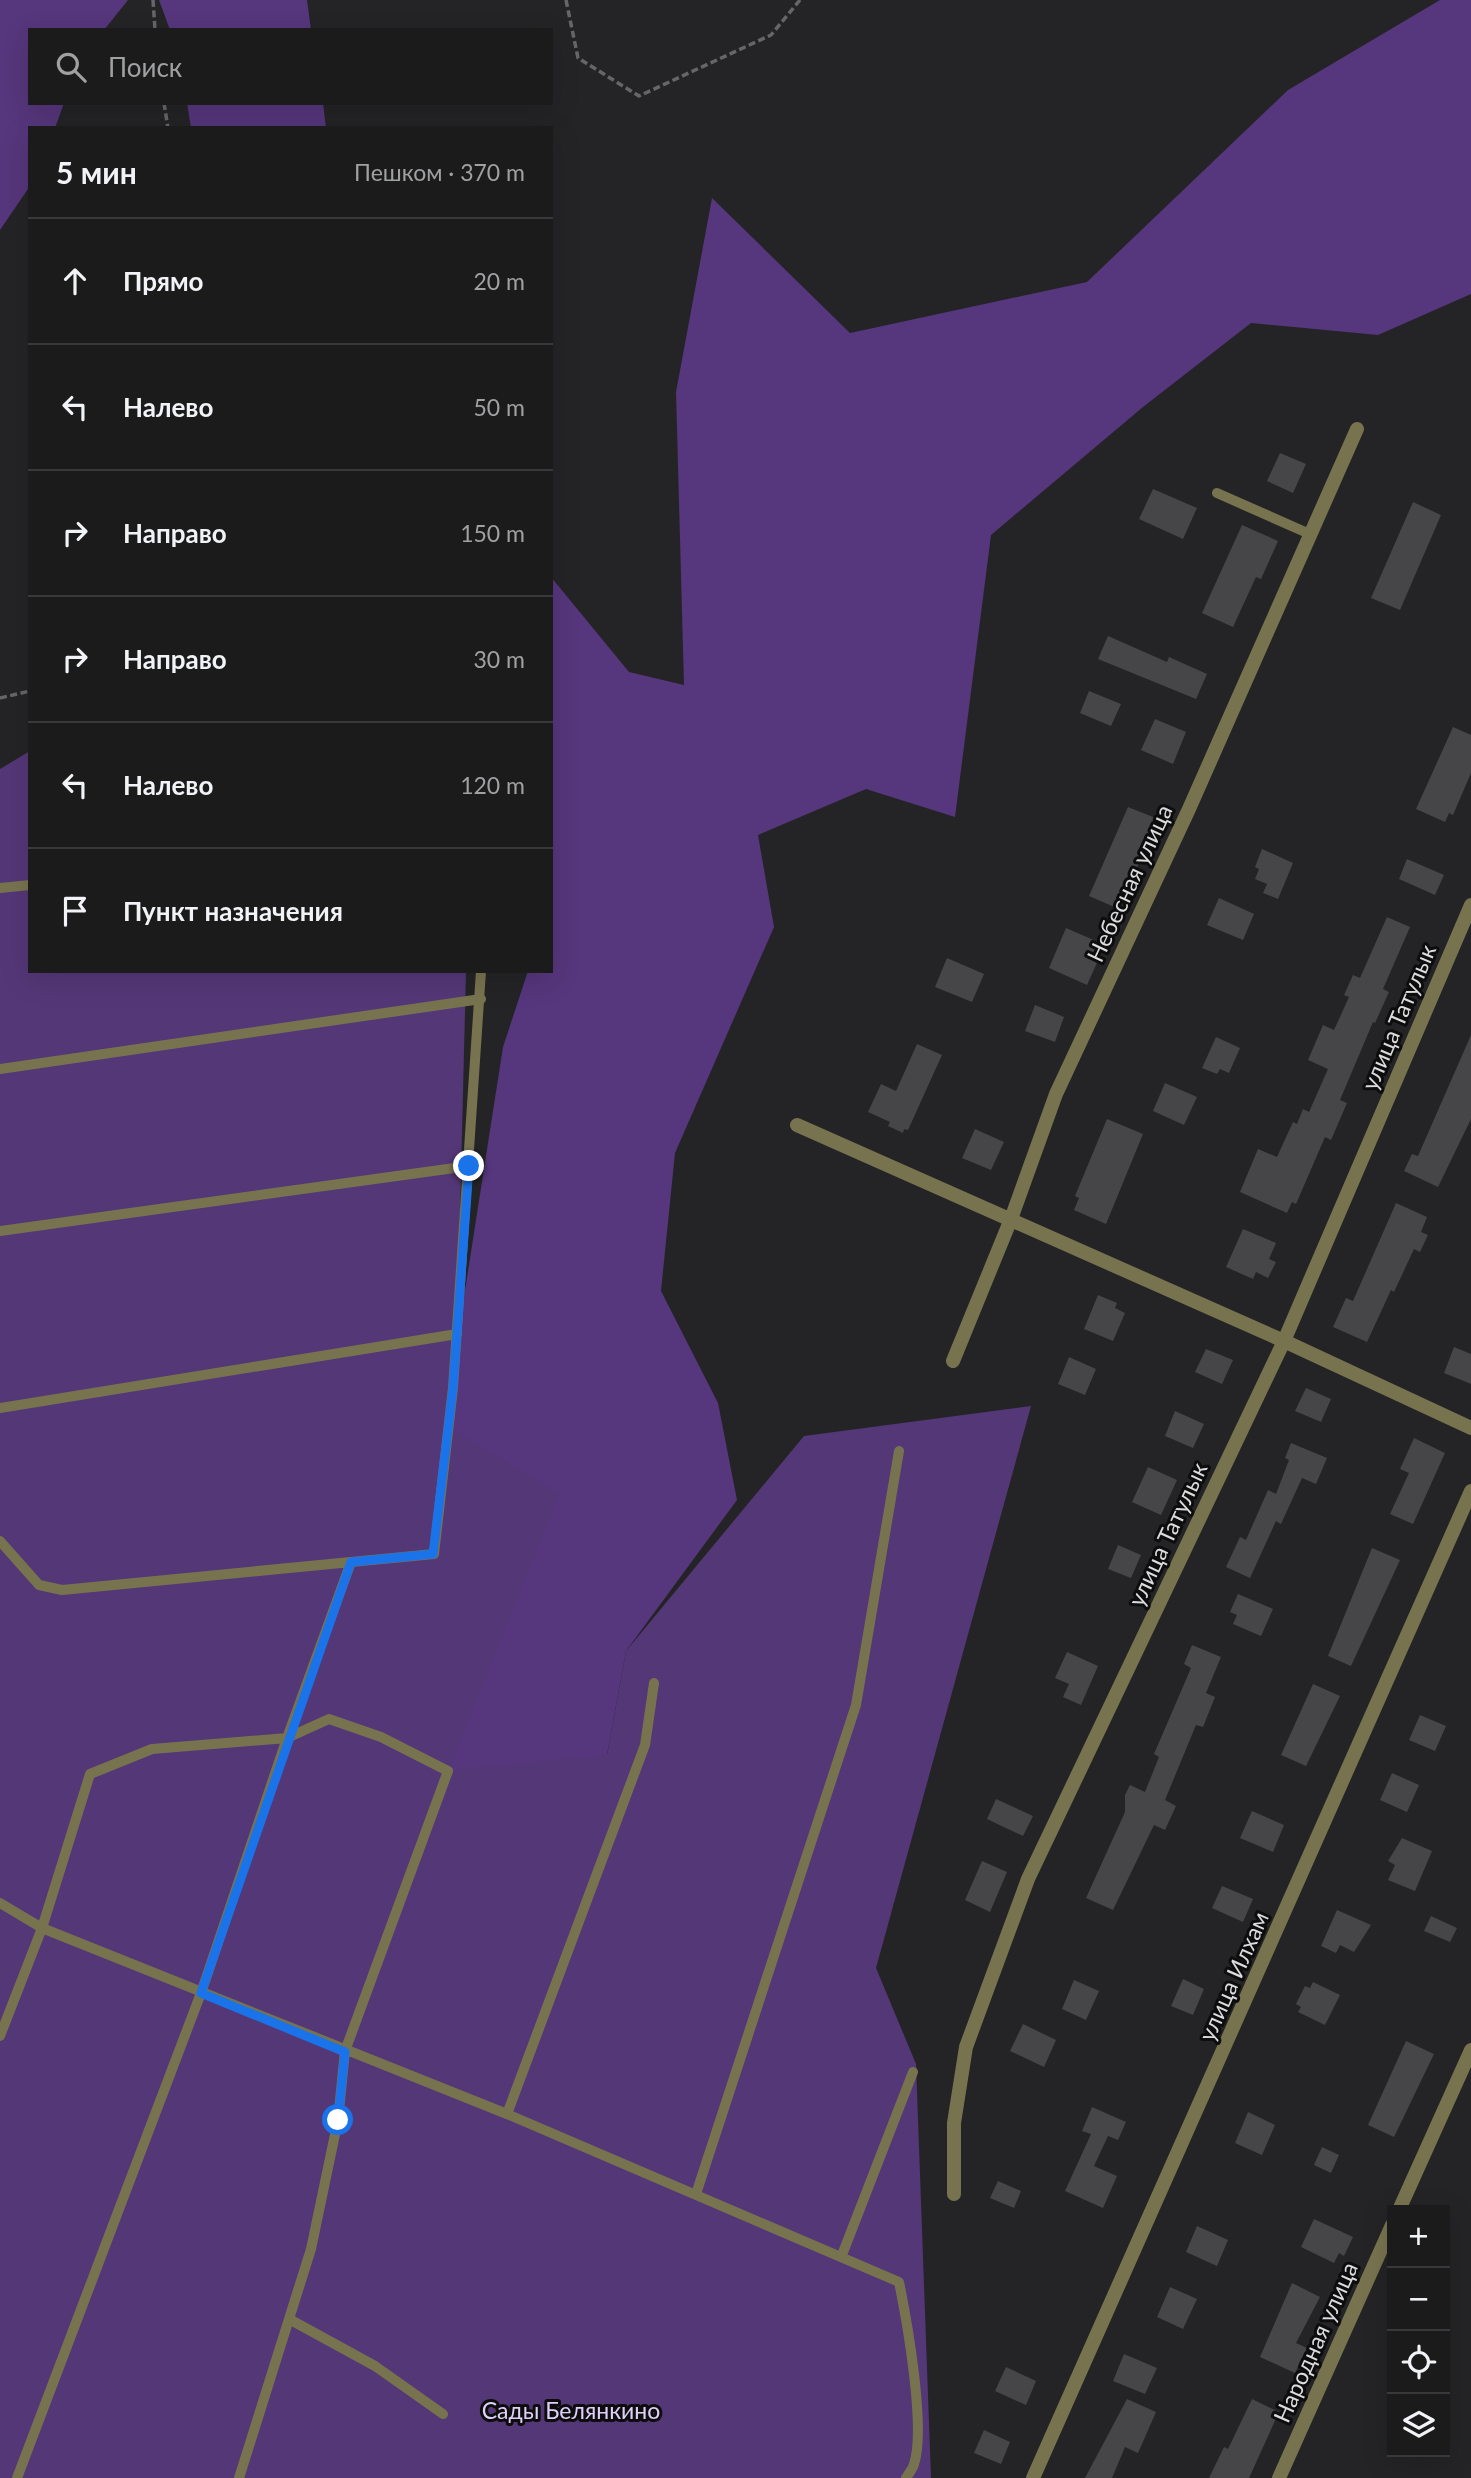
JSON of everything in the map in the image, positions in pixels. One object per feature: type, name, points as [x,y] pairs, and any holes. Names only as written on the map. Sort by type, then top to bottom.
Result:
[{"type":"street","name":"Небесная улица","points":[[953,1361],[1011,1219],[1056,1094],[1189,808],[1312,536],[1357,429]]},
{"type":"street","name":"улица Татулык","points":[[954,2194],[954,2123],[967,2047],[1028,1879],[1284,1341],[1471,905]]},
{"type":"street","points":[[797,1125],[1284,1341],[1471,1428]]},
{"type":"street","name":"улица Илхам","points":[[1033,2478],[1471,1491]]},
{"type":"street","points":[[1401,2205],[1471,2050]]},
{"type":"street","name":"Народная улица","points":[[1279,2478],[1387,2236]]},
{"type":"lane","points":[[1217,493],[1312,536]]},
{"type":"lane","points":[[0,888],[28,885]]},
{"type":"lane","points":[[0,1541],[39,1585],[62,1590],[433,1554],[457,1334],[481,973]]},
{"type":"lane","points":[[0,1069],[481,999]]},
{"type":"lane","points":[[0,1231],[469,1166]]},
{"type":"lane","points":[[0,1408],[457,1334]]},
{"type":"lane","points":[[696,2193],[856,1705],[899,1451]]},
{"type":"lane","points":[[17,2478],[201,1993],[287,1738],[351,1562]]},
{"type":"lane","points":[[507,2114],[645,1745],[654,1683]]},
{"type":"lane","points":[[0,2036],[42,1928],[90,1774],[152,1749],[287,1738],[329,1719],[381,1737],[448,1771],[345,2052],[338,2120],[311,2249],[282,2333],[239,2478]]},
{"type":"lane","points":[[0,1903],[42,1928],[345,2052],[507,2114],[842,2255],[899,2282],[909,2331],[916,2423],[914,2465],[906,2478]]},
{"type":"lane","points":[[842,2255],[913,2072]]},
{"type":"lane","points":[[289,2319],[375,2366],[443,2414]]},
{"type":"path","points":[[153,0],[155,28]]},
{"type":"path","points":[[566,0],[578,58],[639,96],[771,35],[800,0]]},
{"type":"path","points":[[164,105],[168,126]]},
{"type":"path","points":[[0,698],[28,691]]},
{"type":"green space","name":"Сады Белянкино","points":[[28,752],[28,973],[466,973],[457,1334],[570,1501],[607,1755],[626,1651],[804,1436],[1031,1406],[876,1968],[916,2064],[931,2478],[0,2478],[0,769]]},
{"type":"shaded area","points":[[0,0],[128,0],[106,28],[28,28],[28,105],[63,105],[56,126],[28,126],[28,189],[0,230]]},
{"type":"shaded area","points":[[159,0],[307,0],[311,28],[169,28]]},
{"type":"shaded area","points":[[1440,0],[1471,0],[1471,294],[1378,335],[1251,323],[1143,407],[991,535],[955,817],[866,789],[758,835],[774,927],[675,1153],[661,1291],[718,1403],[737,1500],[626,1651],[607,1755],[448,1771],[559,1494],[444,1425],[503,1047],[527,973],[553,973],[553,579],[629,672],[684,685],[676,392],[712,198],[850,333],[1087,282],[1288,90]]},
{"type":"shaded area","points":[[187,105],[323,105],[326,126],[191,126]]},
{"type":"building","points":[[1280,453],[1306,464],[1293,493],[1267,481]]},
{"type":"building","points":[[1153,489],[1197,508],[1183,539],[1139,519]]},
{"type":"building","points":[[1413,502],[1441,515],[1400,610],[1371,598]]},
{"type":"building","points":[[1242,525],[1278,541],[1261,579],[1256,577],[1233,627],[1202,613]]},
{"type":"building","points":[[1108,636],[1167,662],[1169,657],[1207,674],[1196,699],[1098,659]]},
{"type":"building","points":[[1089,691],[1121,704],[1111,726],[1080,713]]},
{"type":"building","points":[[1155,719],[1186,732],[1173,764],[1141,750]]},
{"type":"building","points":[[1453,727],[1471,735],[1471,773],[1453,815],[1449,813],[1445,822],[1416,809]]},
{"type":"building","points":[[1128,807],[1158,819],[1119,909],[1089,896]]},
{"type":"building","points":[[1262,849],[1293,863],[1278,899],[1263,893],[1267,884],[1255,879],[1259,869],[1255,867]]},
{"type":"building","points":[[1407,859],[1444,875],[1435,895],[1399,879]]},
{"type":"building","points":[[1219,898],[1254,914],[1243,940],[1207,925]]},
{"type":"building","points":[[1387,917],[1410,927],[1383,989],[1389,992],[1375,1023],[1373,1022],[1340,1100],[1347,1103],[1331,1140],[1325,1137],[1296,1204],[1292,1202],[1287,1213],[1240,1192],[1258,1149],[1277,1157],[1293,1122],[1297,1124],[1303,1109],[1309,1112],[1328,1069],[1308,1060],[1323,1025],[1334,1030],[1349,997],[1344,995],[1353,975],[1360,978]]},
{"type":"building","points":[[1066,928],[1105,945],[1087,985],[1049,968]]},
{"type":"building","points":[[947,958],[984,974],[972,1002],[935,987]]},
{"type":"building","points":[[1035,1005],[1064,1017],[1055,1042],[1025,1031]]},
{"type":"building","points":[[1471,1035],[1471,1119],[1438,1187],[1404,1171],[1412,1154],[1418,1156]]},
{"type":"building","points":[[1216,1037],[1240,1048],[1229,1073],[1220,1069],[1217,1074],[1202,1068]]},
{"type":"building","points":[[917,1044],[942,1055],[908,1130],[904,1129],[903,1133],[888,1126],[890,1122],[868,1112],[881,1084],[896,1091]]},
{"type":"building","points":[[1165,1083],[1197,1097],[1184,1125],[1153,1111]]},
{"type":"building","points":[[1107,1119],[1143,1134],[1106,1224],[1074,1210],[1079,1198],[1075,1196]]},
{"type":"building","points":[[975,1129],[1004,1142],[991,1170],[962,1158]]},
{"type":"building","points":[[1396,1203],[1427,1217],[1421,1232],[1428,1235],[1420,1252],[1414,1249],[1367,1342],[1333,1327],[1346,1298],[1353,1301]]},
{"type":"building","points":[[1243,1229],[1276,1243],[1269,1259],[1276,1262],[1268,1278],[1256,1272],[1253,1279],[1226,1267]]},
{"type":"building","points":[[1098,1295],[1117,1303],[1115,1308],[1125,1313],[1113,1341],[1084,1329]]},
{"type":"building","points":[[1454,1347],[1471,1354],[1471,1384],[1444,1373]]},
{"type":"building","points":[[1206,1349],[1233,1360],[1222,1384],[1195,1372]]},
{"type":"building","points":[[1069,1357],[1096,1369],[1085,1395],[1058,1384]]},
{"type":"building","points":[[1306,1388],[1331,1399],[1321,1422],[1295,1411]]},
{"type":"building","points":[[1175,1411],[1204,1424],[1193,1448],[1165,1436]]},
{"type":"building","points":[[1414,1438],[1445,1453],[1413,1524],[1390,1514],[1409,1473],[1400,1469]]},
{"type":"building","points":[[1291,1443],[1327,1458],[1316,1484],[1302,1478],[1281,1524],[1276,1521],[1250,1578],[1226,1567],[1240,1537],[1246,1540],[1268,1490],[1276,1494],[1289,1460],[1285,1458]]},
{"type":"building","points":[[1148,1467],[1177,1480],[1161,1515],[1132,1502]]},
{"type":"building","points":[[1118,1545],[1141,1555],[1131,1578],[1108,1569]]},
{"type":"building","points":[[1372,1548],[1400,1560],[1351,1666],[1328,1656]]},
{"type":"building","points":[[1238,1594],[1273,1609],[1261,1636],[1233,1624],[1237,1615],[1230,1612]]},
{"type":"building","points":[[1192,1645],[1221,1657],[1206,1693],[1215,1697],[1203,1727],[1196,1725],[1165,1800],[1176,1806],[1165,1830],[1154,1825],[1113,1910],[1086,1898],[1125,1812],[1125,1795],[1130,1785],[1145,1792],[1159,1757],[1154,1754],[1191,1668],[1184,1664]]},
{"type":"building","points":[[1067,1652],[1098,1666],[1081,1705],[1063,1697],[1069,1684],[1055,1678]]},
{"type":"building","points":[[1313,1684],[1340,1696],[1306,1766],[1281,1755]]},
{"type":"building","points":[[1420,1715],[1446,1726],[1435,1751],[1409,1740]]},
{"type":"building","points":[[1392,1773],[1419,1785],[1407,1812],[1380,1800]]},
{"type":"building","points":[[996,1799],[1033,1816],[1023,1836],[987,1819]]},
{"type":"building","points":[[1252,1811],[1284,1825],[1273,1852],[1240,1838]]},
{"type":"building","points":[[1402,1838],[1432,1851],[1415,1891],[1388,1880],[1395,1865],[1388,1861]]},
{"type":"building","points":[[982,1861],[1007,1872],[990,1912],[965,1900]]},
{"type":"building","points":[[1222,1886],[1253,1899],[1243,1922],[1212,1908]]},
{"type":"building","points":[[1337,1910],[1371,1925],[1354,1952],[1340,1945],[1336,1953],[1321,1946]]},
{"type":"building","points":[[1431,1916],[1457,1928],[1450,1942],[1424,1931]]},
{"type":"building","points":[[1183,1979],[1204,1989],[1193,2015],[1171,2006]]},
{"type":"building","points":[[1074,1980],[1099,1991],[1086,2020],[1062,2009]]},
{"type":"building","points":[[1313,1982],[1340,1995],[1325,2025],[1298,2012],[1301,2007],[1296,2004],[1305,1986],[1310,1988]]},
{"type":"building","points":[[1023,2024],[1056,2040],[1044,2067],[1010,2051]]},
{"type":"building","points":[[1406,2041],[1434,2054],[1394,2137],[1368,2125]]},
{"type":"building","points":[[1092,2107],[1126,2122],[1118,2140],[1108,2136],[1094,2166],[1117,2176],[1103,2208],[1065,2191],[1091,2134],[1082,2131]]},
{"type":"building","points":[[1248,2112],[1275,2125],[1262,2155],[1235,2143]]},
{"type":"building","points":[[1322,2147],[1339,2155],[1331,2173],[1314,2165]]},
{"type":"building","points":[[998,2181],[1021,2191],[1014,2208],[990,2198]]},
{"type":"building","points":[[1314,2219],[1353,2237],[1344,2256],[1339,2253],[1334,2263],[1301,2247]]},
{"type":"building","points":[[1197,2226],[1228,2240],[1217,2266],[1186,2252]]},
{"type":"building","points":[[1292,2283],[1320,2297],[1296,2343],[1307,2348],[1295,2373],[1260,2357]]},
{"type":"building","points":[[1170,2287],[1197,2299],[1183,2329],[1157,2317]]},
{"type":"building","points":[[1124,2354],[1157,2368],[1145,2394],[1113,2381]]},
{"type":"building","points":[[1006,2367],[1036,2381],[1026,2405],[995,2391]]},
{"type":"building","points":[[1127,2399],[1156,2412],[1138,2453],[1125,2447],[1112,2478],[1085,2478]]},
{"type":"building","points":[[1252,2399],[1279,2412],[1249,2478],[1209,2478],[1224,2447],[1228,2449]]},
{"type":"building","points":[[984,2430],[1010,2442],[1001,2464],[974,2453]]},
{"type":"route","points":[[338,2120],[345,2052],[201,1993],[287,1738],[351,1562],[433,1554],[453,1388],[469,1166]]}]
